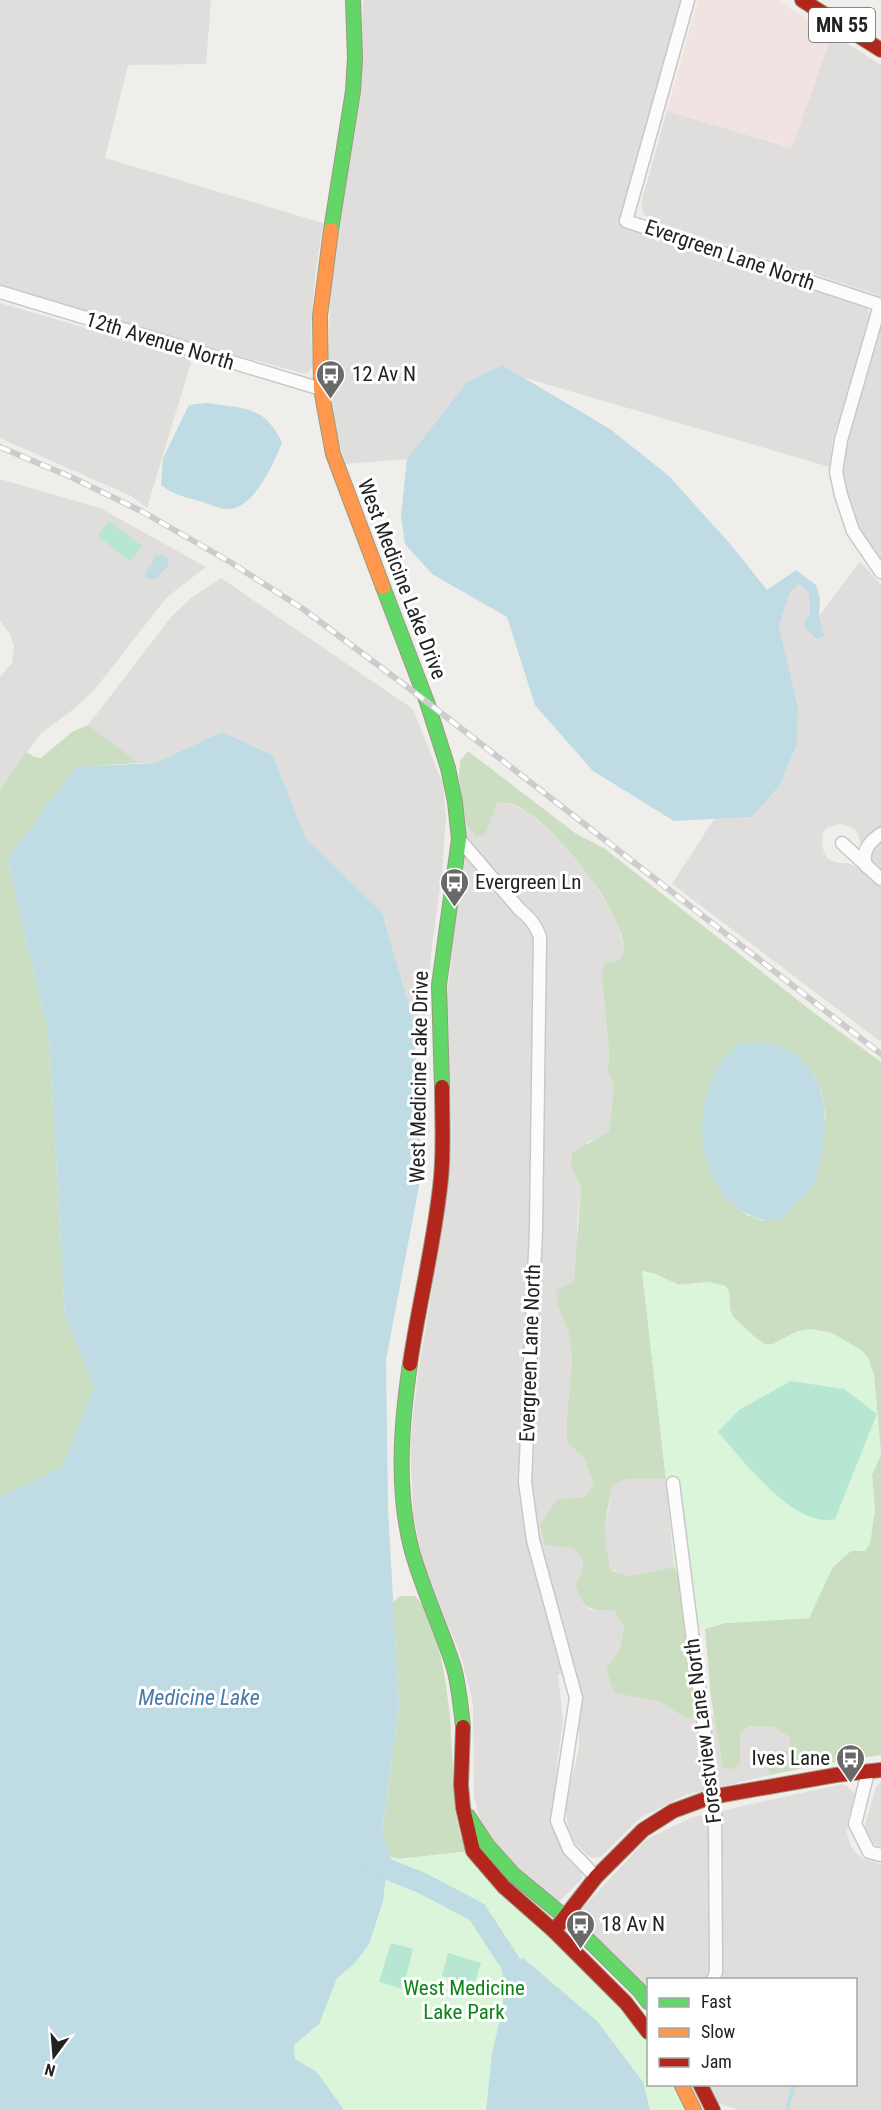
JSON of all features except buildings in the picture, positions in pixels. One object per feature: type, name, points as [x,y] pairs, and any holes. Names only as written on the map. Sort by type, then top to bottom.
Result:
[{"type":"main road","name":"West Medicine Lake Drive","points":[[352,0],[355,16],[354,82],[320,316],[321,389],[333,454],[427,702],[448,768],[459,839],[439,985],[443,1137],[441,1179],[428,1273],[415,1331],[407,1385],[403,1425],[403,1501],[412,1551],[454,1669],[461,1701],[463,1753],[461,1785],[463,1808],[473,1851],[504,1887],[554,1931],[626,2003],[647,2031]]},
{"type":"main road","name":"MN 55","points":[[802,0],[881,50]]},
{"type":"main road","points":[[554,1931],[596,1877],[643,1830],[673,1811],[711,1797],[874,1771]]},
{"type":"main road","name":"West Medicine Lake Drive","points":[[463,1808],[487,1845],[514,1875],[565,1917],[647,2001]]},
{"type":"main road","points":[[682,2086],[694,2110]]},
{"type":"main road","points":[[701,2086],[713,2110]]},
{"type":"street","name":"Evergreen Lane North","points":[[688,0],[626,220],[880,305]]},
{"type":"street","name":"12th Avenue North","points":[[0,292],[321,389]]},
{"type":"street","points":[[880,305],[841,440],[836,472],[853,531],[881,572]]},
{"type":"street","points":[[867,868],[863,860],[865,851],[881,834]]},
{"type":"street","name":"Evergreen Lane North","points":[[459,839],[529,917],[540,937],[535,1242],[525,1482],[533,1540],[576,1698],[557,1821],[569,1849],[596,1877]]},
{"type":"street","points":[[842,843],[881,879]]},
{"type":"street","name":"Forestview Lane North","points":[[673,1483],[715,1816],[716,1972],[714,1978]]},
{"type":"street","points":[[874,1771],[855,1824],[869,1852],[881,1855]]},
{"type":"shaded area","points":[[0,0],[211,0],[206,64],[128,65],[105,158],[323,223],[311,327],[313,366],[309,372],[305,374],[203,346],[0,284]]},
{"type":"shaded area","points":[[363,0],[685,0],[627,221],[632,230],[866,307],[871,315],[869,328],[832,442],[830,467],[525,378],[502,365],[467,382],[407,459],[345,464],[335,426],[328,373],[331,281],[361,47]]},
{"type":"shaded area","points":[[698,0],[776,0],[832,34],[792,148],[667,111]]},
{"type":"shaded area","points":[[832,34],[881,65],[881,296],[650,220],[644,215],[641,203],[667,111],[791,148]]},
{"type":"shaded area","points":[[0,303],[192,359],[147,508],[131,496],[0,438]]},
{"type":"shaded area","points":[[881,325],[881,568],[862,540],[847,506],[842,480],[845,442]]},
{"type":"shaded area","points":[[0,479],[100,508],[206,567],[167,597],[95,689],[75,708],[39,735],[0,791],[0,677],[12,663],[14,646],[10,634],[0,621]]},
{"type":"shaded area","points":[[860,561],[881,585],[881,868],[865,859],[857,831],[848,826],[840,824],[828,827],[823,832],[822,842],[828,859],[857,867],[881,883],[881,1042],[672,884],[714,819],[752,817],[780,785],[797,744],[798,707],[779,626],[790,592],[798,583],[809,593],[810,614],[824,635],[819,616]]},
{"type":"shaded area","points":[[221,578],[413,709],[443,784],[446,817],[442,873],[431,954],[427,1017],[414,1023],[382,912],[306,839],[273,755],[222,732],[155,763],[139,763],[88,725],[172,616],[190,599]]},
{"type":"shaded area","points":[[508,803],[528,812],[560,841],[587,873],[617,920],[624,947],[620,960],[602,977],[609,1051],[608,1070],[614,1084],[609,1132],[588,1142],[571,1166],[581,1187],[577,1223],[578,1251],[574,1282],[558,1307],[569,1334],[572,1362],[567,1443],[584,1457],[594,1484],[585,1497],[557,1499],[549,1512],[545,1545],[574,1549],[583,1560],[582,1574],[575,1584],[589,1609],[615,1611],[624,1628],[619,1651],[606,1669],[614,1693],[660,1702],[687,1719],[698,1715],[714,1715],[723,1768],[739,1764],[740,1734],[749,1726],[773,1727],[790,1737],[791,1748],[765,1764],[770,1775],[685,1795],[640,1818],[601,1857],[589,1857],[574,1842],[568,1826],[565,1806],[579,1748],[579,1722],[571,1673],[558,1674],[563,1719],[557,1765],[554,1819],[584,1872],[581,1880],[560,1901],[555,1902],[499,1855],[483,1830],[474,1797],[473,1704],[461,1656],[424,1567],[413,1513],[410,1442],[418,1374],[447,1198],[452,1134],[446,1034],[448,987],[466,824],[475,836],[491,821],[496,804]]},
{"type":"shaded area","points":[[628,1479],[666,1479],[674,1567],[630,1576],[612,1570],[605,1551],[605,1530],[612,1485]]},
{"type":"shaded area","points":[[881,1781],[881,1847],[870,1842],[866,1835],[865,1825],[876,1787]]},
{"type":"shaded area","points":[[842,1784],[855,1794],[848,1819],[847,1833],[850,1844],[864,1859],[881,1864],[881,2110],[740,2110],[713,2102],[705,2086],[857,2086],[857,1978],[647,1978],[647,1995],[576,1920],[579,1912],[647,1839],[693,1817]]},
{"type":"green space","points":[[109,521],[142,546],[130,561],[98,536]]},
{"type":"green space","points":[[88,725],[139,763],[76,767],[7,859],[49,1037],[65,1315],[94,1387],[62,1468],[0,1497],[0,791],[26,752],[41,758],[72,732]]},
{"type":"green space","points":[[468,751],[575,833],[605,849],[813,1012],[881,1062],[881,1454],[874,1375],[868,1358],[861,1350],[832,1333],[784,1339],[773,1344],[765,1344],[733,1317],[729,1292],[709,1282],[679,1285],[642,1271],[666,1479],[628,1479],[612,1485],[605,1528],[606,1548],[612,1571],[630,1576],[674,1567],[679,1576],[698,1715],[687,1719],[660,1702],[614,1693],[606,1669],[619,1651],[624,1628],[615,1611],[593,1609],[585,1604],[575,1584],[582,1574],[583,1560],[574,1549],[545,1545],[540,1525],[557,1499],[585,1497],[594,1484],[584,1457],[567,1443],[572,1362],[569,1334],[558,1307],[556,1290],[574,1282],[581,1187],[571,1166],[572,1153],[609,1131],[614,1084],[608,1071],[609,1051],[602,977],[604,964],[620,960],[624,946],[620,930],[610,909],[580,864],[561,842],[524,810],[509,803],[496,804],[484,836],[475,836],[466,824],[459,777],[460,761]],"holes":[[[717,1069],[813,1073],[822,1094],[826,1119],[764,1221],[747,1215],[730,1203],[703,1120]]]},
{"type":"green space","points":[[642,1271],[679,1285],[709,1282],[726,1286],[733,1317],[765,1344],[773,1344],[798,1331],[811,1329],[832,1333],[861,1350],[868,1358],[874,1375],[881,1454],[872,1475],[875,1511],[870,1544],[865,1551],[851,1551],[832,1568],[809,1618],[725,1623],[687,1631],[679,1576],[674,1567]]},
{"type":"green space","points":[[791,1381],[844,1389],[877,1414],[835,1519],[819,1519],[786,1503],[755,1474],[718,1432],[739,1410]]},
{"type":"green space","points":[[881,1454],[881,1755],[770,1775],[765,1764],[790,1748],[790,1737],[773,1727],[749,1726],[740,1734],[740,1764],[734,1769],[723,1768],[711,1698],[705,1629],[725,1623],[809,1618],[832,1568],[851,1550],[865,1551],[875,1511],[872,1475]]},
{"type":"green space","points":[[400,1596],[415,1596],[426,1609],[436,1636],[450,1715],[455,1811],[461,1838],[473,1851],[397,1859],[391,1857],[382,1834],[399,1705],[393,1602]]},
{"type":"green space","name":"West Medicine Lake Park","points":[[473,1851],[647,2031],[647,2086],[680,2086],[692,2110],[344,2110],[317,2072],[295,2059],[294,2045],[318,2024],[337,1977],[355,1963],[383,1901],[391,1857],[397,1859]]},
{"type":"green space","points":[[391,1943],[413,1949],[403,1989],[379,1982]]},
{"type":"green space","points":[[448,1953],[481,1963],[474,1985],[442,1976]]},
{"type":"water","points":[[502,365],[610,429],[669,476],[731,545],[767,590],[796,570],[816,585],[820,598],[819,616],[824,635],[817,639],[804,624],[810,614],[809,593],[799,584],[790,592],[779,626],[798,707],[797,744],[780,785],[752,817],[674,821],[593,771],[535,705],[507,617],[432,574],[405,544],[401,516],[407,459],[467,382]]},
{"type":"water","points":[[207,403],[243,408],[261,415],[282,443],[261,485],[244,503],[235,508],[219,508],[179,495],[161,485],[163,458],[189,405]]},
{"type":"water","points":[[162,555],[168,559],[168,566],[158,577],[150,580],[145,576],[146,570],[152,565],[154,557]]},
{"type":"water","name":"Medicine Lake","points":[[222,732],[273,755],[306,839],[382,912],[414,1023],[422,1170],[386,1360],[388,1509],[399,1705],[382,1833],[391,1857],[383,1901],[369,1944],[355,1963],[337,1978],[319,2024],[294,2045],[295,2059],[317,2072],[344,2110],[0,2110],[0,1497],[62,1467],[94,1387],[65,1315],[49,1037],[7,859],[76,767],[155,763]]},
{"type":"water","points":[[753,1042],[784,1048],[800,1058],[816,1080],[824,1106],[823,1147],[815,1183],[786,1216],[772,1221],[747,1214],[724,1195],[710,1172],[702,1136],[703,1116],[713,1077],[726,1056],[737,1045]]},
{"type":"water","points":[[523,1958],[597,2021],[643,2082],[650,2110],[486,2110],[492,2053],[503,2007],[504,1971]]},
{"type":"waterway","points":[[363,1852],[387,1869],[422,1883],[477,1912],[511,1964],[516,1986],[520,1992]]},
{"type":"waterway","points":[[787,2110],[793,2086]]},
{"type":"railway","points":[[0,447],[71,477],[143,512],[230,562],[303,609],[414,692],[881,1054]]},
{"type":"traffic: fast","points":[[331,230],[353,91],[355,58],[353,0]]},
{"type":"traffic: fast","points":[[383,587],[427,702],[448,768],[455,802],[459,839],[439,985],[442,1087]]},
{"type":"traffic: fast","points":[[410,1364],[402,1434],[402,1482],[407,1528],[416,1566],[454,1668],[463,1727]]},
{"type":"traffic: fast","points":[[468,1816],[487,1845],[514,1875],[565,1917],[647,2001]]},
{"type":"traffic: slow","points":[[331,230],[320,316],[321,389],[333,454],[383,587]]},
{"type":"traffic: slow","points":[[682,2086],[694,2110]]},
{"type":"traffic: jam","points":[[802,0],[881,50]]},
{"type":"traffic: jam","points":[[410,1364],[441,1178],[442,1087]]},
{"type":"traffic: jam","points":[[463,1727],[461,1785],[463,1808],[473,1851],[504,1887],[554,1931],[626,2003],[647,2031]]},
{"type":"traffic: jam","points":[[554,1931],[596,1877],[643,1830],[673,1811],[711,1797],[836,1775],[881,1770]]},
{"type":"traffic: jam","points":[[701,2086],[713,2110]]},
{"type":"place","name":"12 Av N","points":[[331,400]]},
{"type":"place","name":"Evergreen Ln","points":[[454,908]]},
{"type":"place","name":"Ives Lane","points":[[851,1784]]},
{"type":"place","name":"18 Av N","points":[[580,1950]]}]
